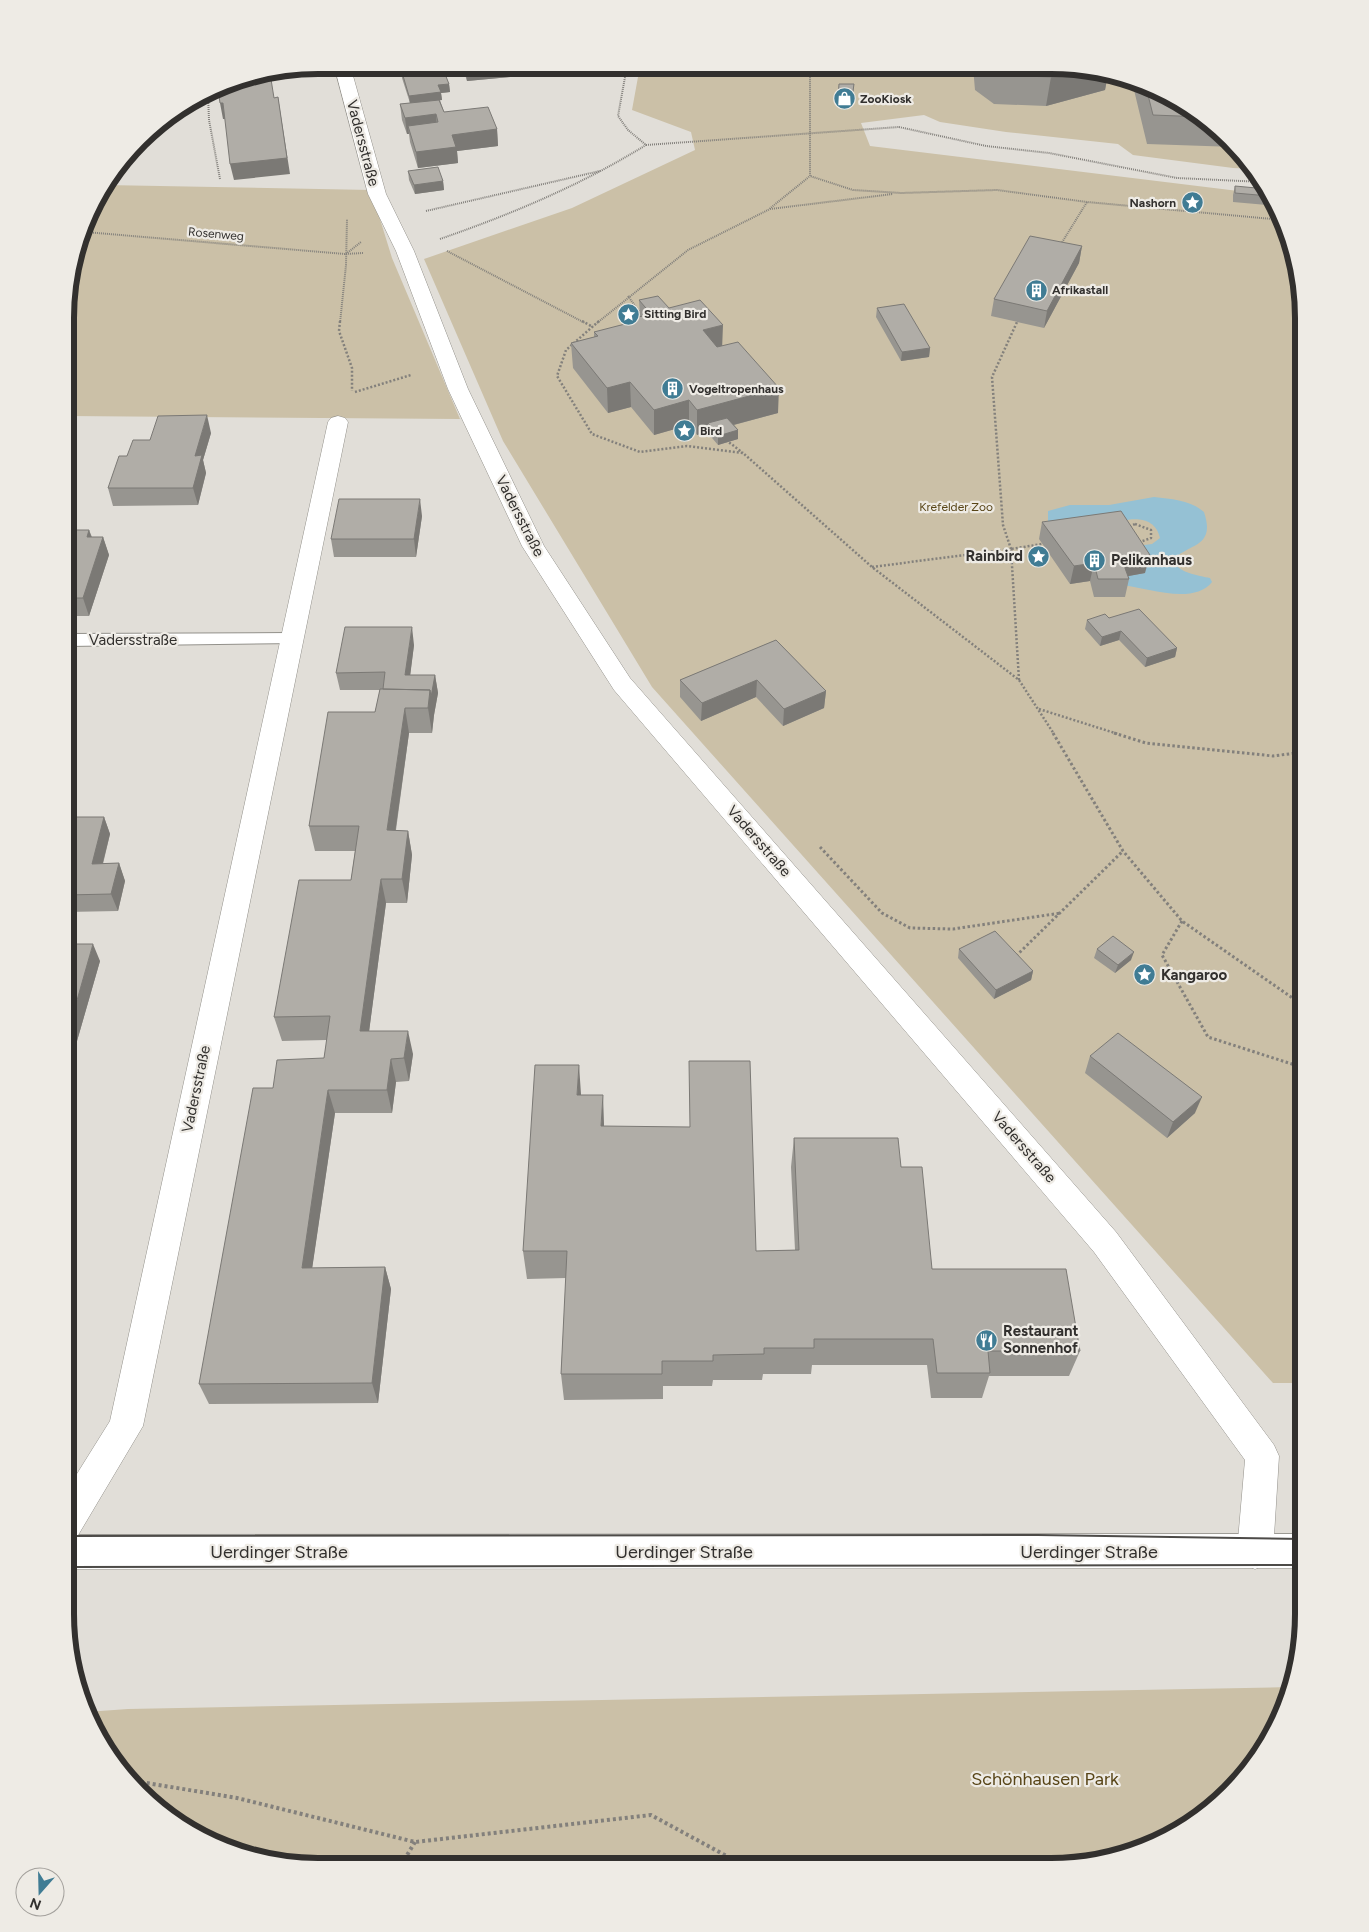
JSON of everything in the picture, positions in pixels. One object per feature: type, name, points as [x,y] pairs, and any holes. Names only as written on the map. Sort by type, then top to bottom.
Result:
[{"type":"street","name":"Vadersstraße","points":[[344,74],[377,194],[405,251],[448,366],[533,546],[622,684],[1105,1242],[1262,1456],[1255,1552]]},
{"type":"street","name":"Vadersstraße","points":[[74,1510],[126,1426],[290,640],[338,422]]},
{"type":"street","name":"Uerdinger Straße","points":[[74,1552],[1295,1551]]},
{"type":"lane","name":"Vadersstraße","points":[[74,640],[290,640]]},
{"type":"path","points":[[626,74],[618,116],[628,130],[646,145]]},
{"type":"path","points":[[807,74],[810,76],[810,176]]},
{"type":"path","points":[[208,100],[209,120],[220,179]]},
{"type":"path","points":[[405,251],[507,216],[607,169],[646,145],[899,127],[986,146],[1049,153],[1177,178],[1254,182]]},
{"type":"path","points":[[390,219],[607,169]]},
{"type":"path","points":[[810,176],[854,190],[901,193],[997,190],[1087,202],[1274,219]]},
{"type":"path","points":[[743,453],[687,446],[640,452],[592,434],[557,376],[566,350],[628,296],[688,250],[768,210],[810,176]]},
{"type":"path","points":[[768,210],[901,193]]},
{"type":"path","points":[[1057,251],[1087,202]]},
{"type":"path","name":"Rosenweg","points":[[90,232],[346,254]]},
{"type":"path","points":[[447,251],[593,327]]},
{"type":"path","points":[[346,265],[339,331],[352,368],[352,393],[448,366]]},
{"type":"path","points":[[628,296],[643,316]]},
{"type":"path","points":[[1017,322],[992,377],[1003,525],[1011,549],[1019,680]]},
{"type":"path","points":[[722,436],[872,567],[1019,680],[1039,709],[1123,851],[1182,920],[1295,1000]]},
{"type":"path","points":[[1119,532],[1124,532],[1130,525],[1140,525],[1151,530],[1153,536],[1148,540],[1135,541],[1127,537],[1124,532]]},
{"type":"path","points":[[872,567],[1042,544]]},
{"type":"path","points":[[1039,709],[1146,743],[1273,756],[1295,753]]},
{"type":"path","points":[[815,840],[882,914],[910,928],[953,929],[1061,913]]},
{"type":"path","points":[[1012,960],[1123,851]]},
{"type":"path","points":[[1182,920],[1162,956],[1208,1037],[1295,1066]]},
{"type":"path","points":[[140,1782],[237,1798],[415,1842],[651,1815],[730,1858]]},
{"type":"path","points":[[405,1858],[415,1842]]},
{"type":"green space","name":"Krefelder Zoo","points":[[639,74],[1067,74],[1099,78],[1144,92],[1173,106],[1212,134],[1245,169],[1133,155],[1118,144],[1006,132],[940,122],[924,115],[861,123],[870,146],[1262,194],[1263,196],[1277,225],[1287,255],[1295,302],[1295,1383],[1273,1383],[652,687],[503,441],[424,259],[572,208],[695,150],[691,132],[632,110]]},
{"type":"green space","points":[[113,185],[371,190],[392,258],[460,419],[74,416],[74,302],[78,270],[92,225]]},
{"type":"green space","name":"Schönhausen Park","points":[[1284,1687],[1270,1722],[1254,1750],[1224,1787],[1200,1808],[1173,1826],[1144,1840],[1099,1854],[1067,1858],[302,1858],[270,1854],[225,1840],[196,1826],[169,1808],[145,1787],[115,1750],[94,1711],[128,1709]]},
{"type":"water","points":[[1154,497],[1174,499],[1193,505],[1204,512],[1207,524],[1204,539],[1173,560],[1178,568],[1194,575],[1210,578],[1212,582],[1204,589],[1193,593],[1181,594],[1121,585],[1129,547],[1152,544],[1160,538],[1155,527],[1146,521],[1134,519],[1122,521],[1048,522],[1048,511],[1070,505],[1109,505]]},
{"type":"building","points":[[402,74],[445,74],[449,84],[438,85],[441,92],[409,96]]},
{"type":"building","points":[[996,74],[1063,74],[1051,77]]},
{"type":"building","points":[[271,78],[274,98],[278,97],[287,158],[230,164],[223,103],[220,103],[219,95]]},
{"type":"building","points":[[839,84],[854,84],[852,98],[838,97]]},
{"type":"building","points":[[1148,94],[1189,116],[1153,115]]},
{"type":"building","points":[[439,100],[444,112],[488,107],[497,129],[452,135],[456,147],[416,152],[408,126],[438,122],[436,114],[405,118],[400,104]]},
{"type":"building","points":[[438,167],[443,181],[414,185],[408,171]]},
{"type":"building","points":[[1235,186],[1258,188],[1263,195],[1235,193]]},
{"type":"building","name":"Afrikastall","points":[[1030,236],[1082,246],[1047,311],[994,299]]},
{"type":"building","name":"Vogeltropenhaus","points":[[658,296],[669,308],[700,300],[723,325],[703,330],[717,347],[738,342],[779,388],[697,410],[689,400],[654,410],[630,382],[607,388],[571,343],[598,336],[594,332],[625,324],[622,321],[651,314],[639,300]]},
{"type":"building","points":[[904,304],[930,348],[902,352],[877,308]]},
{"type":"building","points":[[207,415],[195,456],[202,455],[193,488],[108,488],[119,456],[127,456],[133,440],[150,440],[158,416]]},
{"type":"building","points":[[727,418],[738,430],[718,436],[708,423]]},
{"type":"building","points":[[339,499],[420,499],[414,539],[331,539]]},
{"type":"building","points":[[1121,511],[1150,555],[1122,560],[1129,579],[1098,579],[1094,563],[1074,566],[1042,522]]},
{"type":"building","points":[[74,530],[89,530],[87,537],[103,537],[83,598],[74,598]]},
{"type":"building","points":[[1139,609],[1177,648],[1147,658],[1121,631],[1102,637],[1087,620],[1105,614],[1109,618]]},
{"type":"building","points":[[345,627],[412,627],[405,675],[435,675],[431,697],[430,690],[383,689],[385,672],[336,673]]},
{"type":"building","points":[[776,640],[826,691],[784,709],[757,680],[702,703],[680,680]]},
{"type":"building","points":[[380,689],[430,690],[428,708],[405,708],[387,830],[408,831],[402,879],[381,879],[360,1031],[408,1031],[404,1058],[391,1059],[387,1090],[328,1090],[302,1268],[385,1267],[372,1383],[199,1384],[253,1088],[273,1088],[277,1060],[324,1058],[330,1016],[274,1017],[299,880],[351,880],[359,826],[309,826],[328,712],[375,712]]},
{"type":"building","points":[[74,817],[104,817],[92,864],[119,863],[111,894],[74,895]]},
{"type":"building","points":[[995,931],[1033,971],[996,990],[959,949]]},
{"type":"building","points":[[1113,936],[1134,952],[1118,965],[1097,949]]},
{"type":"building","points":[[74,944],[93,944],[74,1011]]},
{"type":"building","points":[[1118,1033],[1202,1097],[1173,1122],[1090,1056]]},
{"type":"building","points":[[689,1061],[750,1061],[756,1251],[799,1250],[794,1138],[898,1138],[901,1167],[922,1167],[932,1269],[1066,1269],[1080,1351],[988,1351],[990,1373],[937,1373],[933,1339],[814,1339],[814,1348],[764,1348],[764,1354],[713,1355],[713,1361],[662,1361],[662,1374],[561,1374],[567,1251],[523,1251],[535,1065],[579,1065],[577,1095],[603,1095],[601,1126],[690,1127]]},
{"type":"tram line","points":[[74,1536],[1038,1535],[1295,1539]]},
{"type":"tram line","points":[[74,1567],[1295,1565]]},
{"type":"place","name":"ZooKiosk","points":[[844,99]]},
{"type":"place","name":"Nashorn","points":[[1192,203]]},
{"type":"place","name":"Afrikastall","points":[[1036,290]]},
{"type":"place","name":"Sitting Bird","points":[[628,314]]},
{"type":"place","name":"Vogeltropenhaus","points":[[673,389]]},
{"type":"place","name":"Bird","points":[[684,431]]},
{"type":"place","name":"Rainbird","points":[[1039,556]]},
{"type":"place","name":"Pelikanhaus","points":[[1095,560]]},
{"type":"place","name":"Kangaroo","points":[[1145,975]]},
{"type":"place","name":"Restaurant Sonnenhof","points":[[987,1340]]}]
